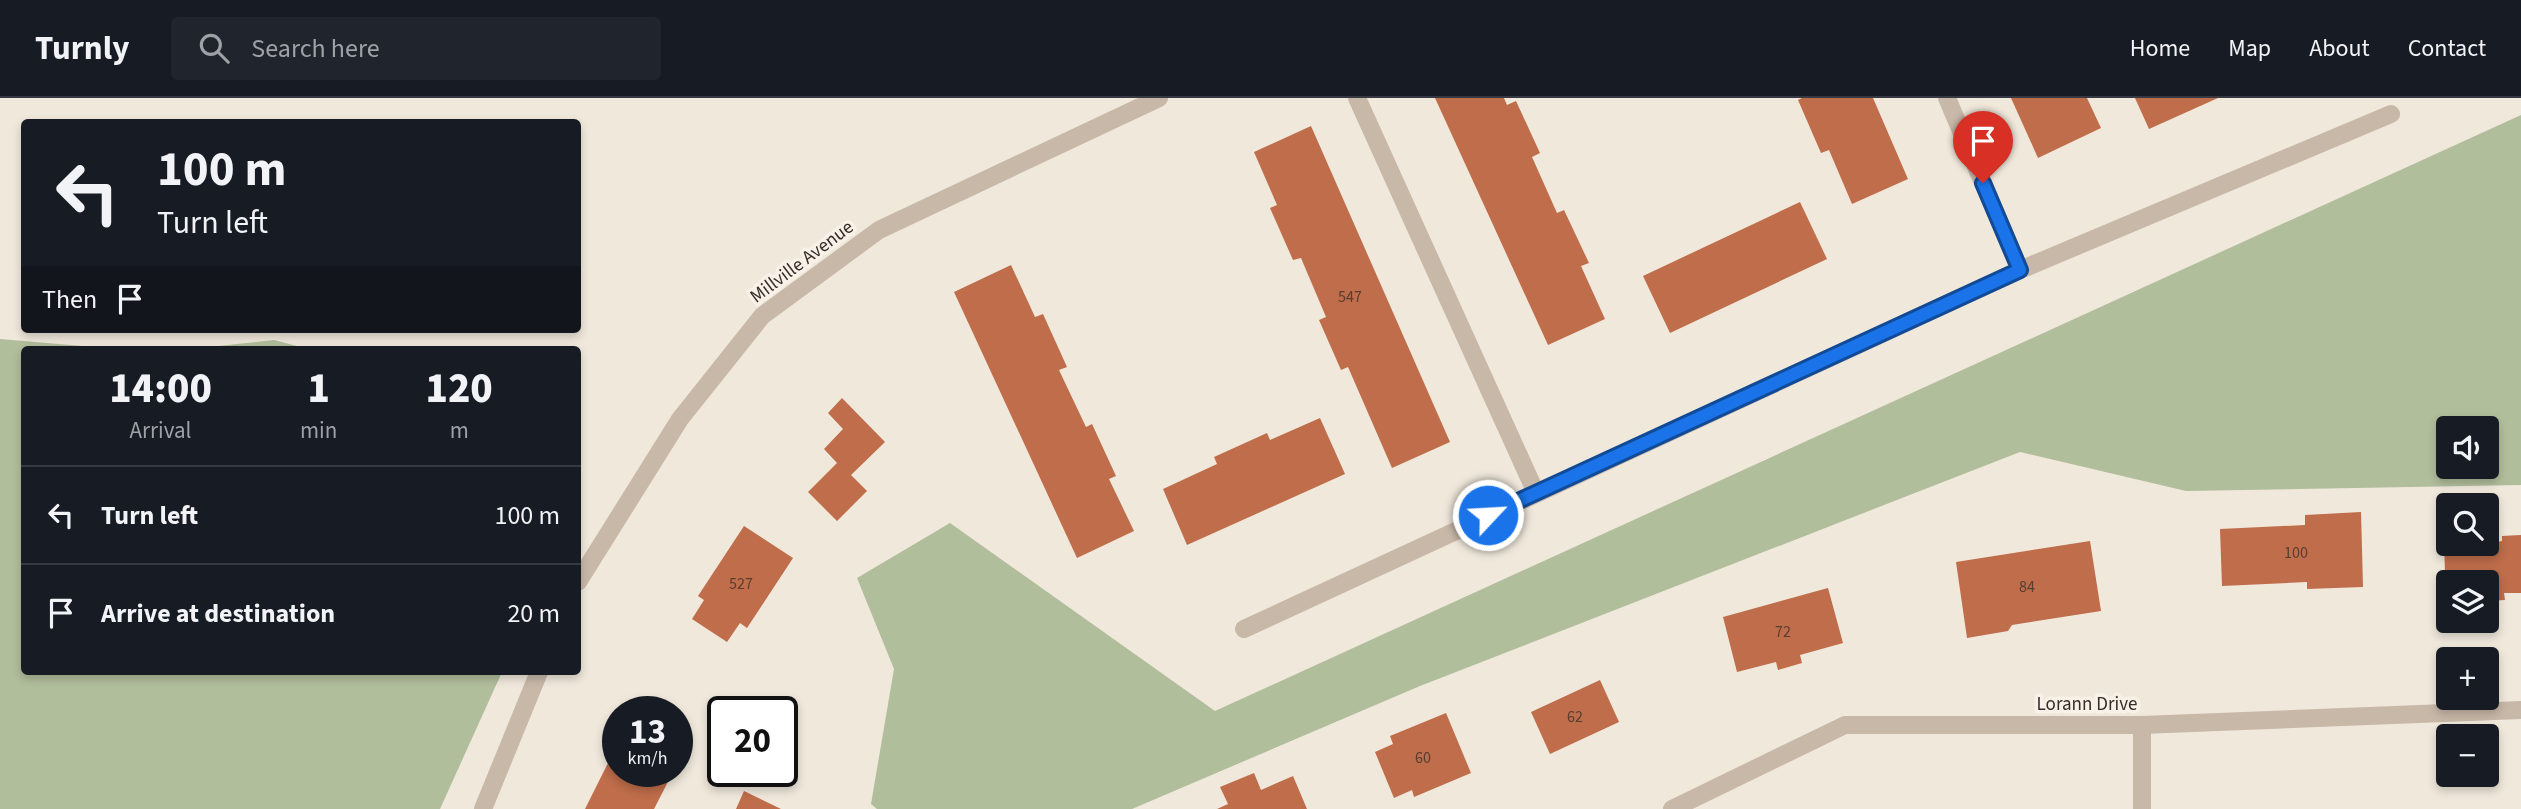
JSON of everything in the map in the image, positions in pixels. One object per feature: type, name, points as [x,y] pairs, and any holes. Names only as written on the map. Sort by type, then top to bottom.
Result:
[{"type":"street","name":"Millville Avenue","points":[[581,577],[680,419],[762,316],[879,230],[1158,98]]},
{"type":"street","points":[[1357,98],[1536,493]]},
{"type":"street","points":[[1947,98],[2020,270]]},
{"type":"street","points":[[1244,629],[2020,270],[2391,114]]},
{"type":"street","points":[[483,809],[538,675]]},
{"type":"street","name":"Lorann Drive","points":[[1672,809],[1845,725],[2142,725],[2521,710]]},
{"type":"street","points":[[2142,725],[2142,809]]},
{"type":"green space","points":[[2521,115],[2521,485],[2186,491],[2020,452],[1420,686],[1132,809],[877,809],[871,804],[894,669],[857,578],[950,523],[1215,711]]},
{"type":"green space","points":[[0,339],[82,346],[21,346],[21,675],[501,675],[440,809],[0,809]]},
{"type":"green space","points":[[274,340],[297,346],[218,346]]},
{"type":"building","points":[[1435,98],[1504,98],[1507,105],[1516,101],[1540,153],[1532,157],[1557,213],[1564,210],[1589,263],[1581,266],[1605,319],[1548,345]]},
{"type":"building","points":[[1873,98],[1908,179],[1852,204],[1829,150],[1821,153],[1798,100]]},
{"type":"building","points":[[2011,98],[2087,98],[2101,128],[2038,158]]},
{"type":"building","points":[[2135,98],[2218,98],[2149,129]]},
{"type":"building","points":[[1311,126],[1450,442],[1392,468],[1348,367],[1341,370],[1319,320],[1326,317],[1301,258],[1293,260],[1270,208],[1277,205],[1254,152]]},
{"type":"building","points":[[1800,202],[1827,259],[1670,333],[1643,276]]},
{"type":"building","points":[[1011,265],[1035,317],[1043,314],[1067,367],[1059,370],[1086,427],[1092,424],[1116,476],[1109,479],[1134,531],[1077,558],[954,292]]},
{"type":"building","points":[[842,398],[885,442],[851,475],[867,491],[837,521],[808,492],[837,463],[824,449],[843,429],[828,413]]},
{"type":"building","points":[[1320,418],[1345,474],[1187,545],[1163,489],[1217,464],[1214,457],[1267,433],[1270,440]]},
{"type":"building","points":[[2361,512],[2363,587],[2307,589],[2307,582],[2222,586],[2220,529],[2305,525],[2305,515]]},
{"type":"building","points":[[744,526],[793,558],[747,628],[740,623],[727,642],[692,619],[704,600],[698,596]]},
{"type":"building","points":[[2521,535],[2521,593],[2504,593],[2505,600],[2499,600],[2499,570],[2445,570],[2444,556],[2499,556],[2499,542],[2502,541],[2502,536]]},
{"type":"building","points":[[2090,541],[2101,611],[2012,625],[2008,631],[1967,638],[1956,562]]},
{"type":"building","points":[[1828,588],[1843,643],[1800,655],[1802,663],[1778,670],[1776,662],[1737,672],[1723,617]]},
{"type":"building","points":[[1600,680],[1619,722],[1550,754],[1531,712]]},
{"type":"building","points":[[1446,713],[1471,773],[1414,797],[1412,790],[1394,798],[1375,752],[1393,744],[1390,736]]},
{"type":"building","points":[[1254,773],[1261,790],[1293,776],[1307,809],[1217,809],[1228,804],[1220,787]]},
{"type":"building","points":[[602,775],[602,787],[665,787],[654,809],[585,809]]},
{"type":"building","points":[[744,791],[781,809],[736,809]]},
{"type":"route","points":[[1488,515],[2020,270],[1983,183]]}]
